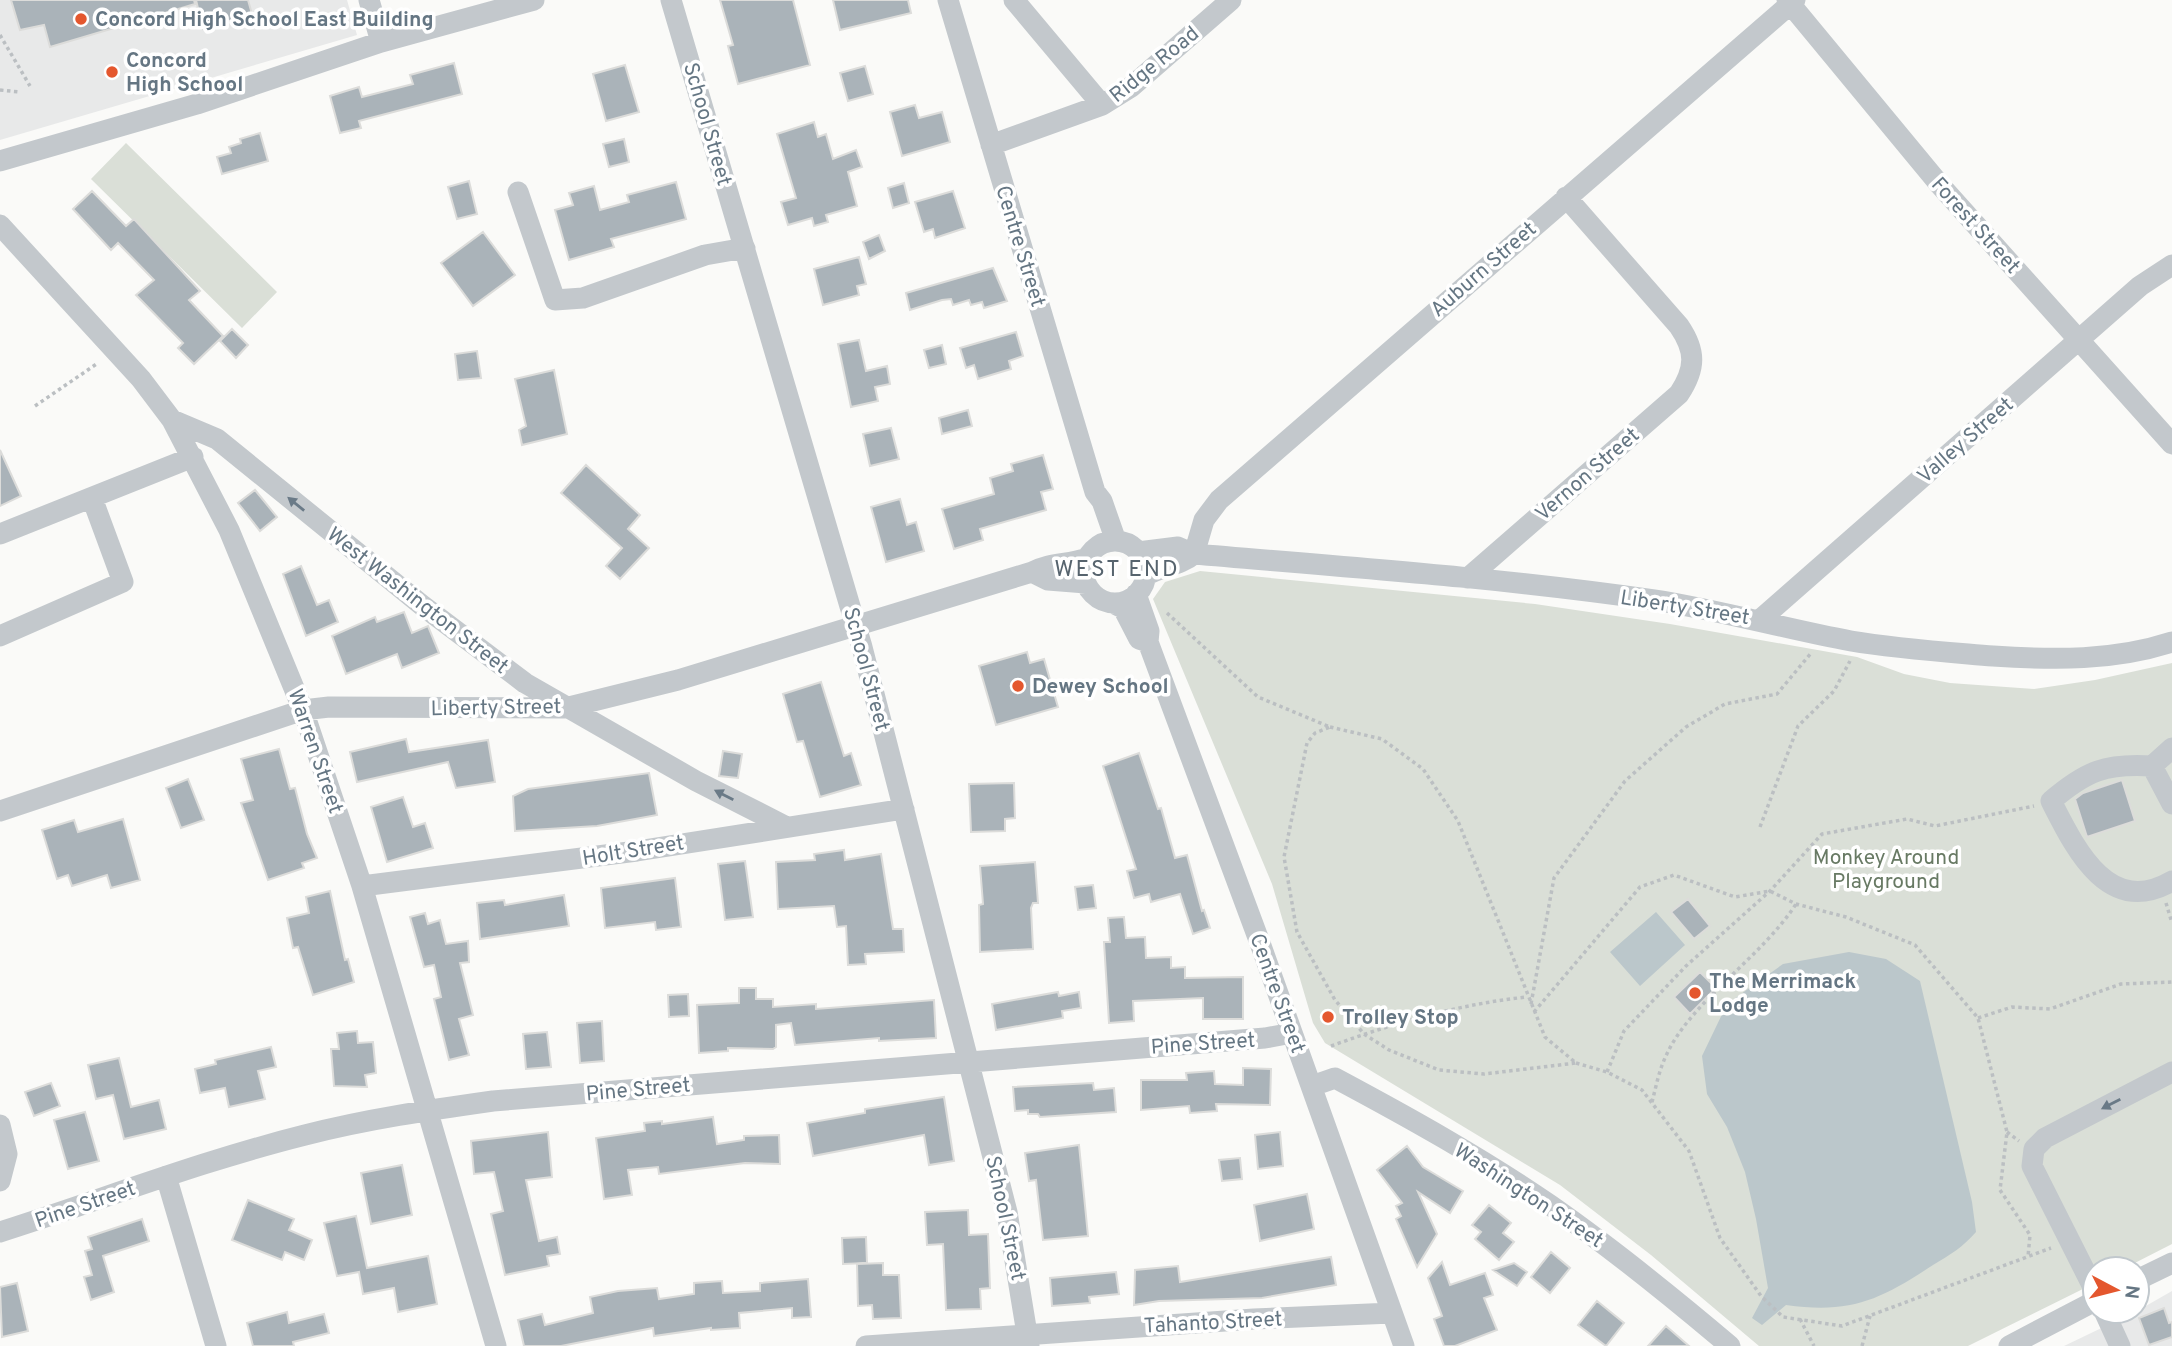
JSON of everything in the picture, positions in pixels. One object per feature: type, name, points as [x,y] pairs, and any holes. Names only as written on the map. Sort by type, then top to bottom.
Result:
[{"type":"street","points":[[369,0],[382,42]]},
{"type":"street","points":[[0,161],[197,104],[382,42],[534,0]]},
{"type":"street","name":"School Street","points":[[671,0],[856,624],[1007,1212],[1028,1340]]},
{"type":"street","name":"Centre Street","points":[[948,0],[1095,492],[1102,501],[1100,548]]},
{"type":"street","points":[[1014,0],[1102,105]]},
{"type":"street","name":"Ridge Road","points":[[991,145],[1102,105],[1131,87],[1231,0]]},
{"type":"street","name":"Auburn Street","points":[[1194,554],[1204,520],[1219,500],[1790,1]]},
{"type":"street","name":"Forest Street","points":[[1790,1],[1940,185],[2172,444]]},
{"type":"street","points":[[518,192],[555,300],[583,298],[705,255],[745,248]]},
{"type":"street","name":"Vernon Street","points":[[1468,578],[1679,394],[1694,360],[1688,340],[1679,326],[1566,197]]},
{"type":"street","name":"Warren Street","points":[[0,225],[141,379],[172,420],[229,530],[303,710],[362,886],[496,1346]]},
{"type":"street","name":"Valley Street","points":[[1760,619],[2140,286],[2172,265]]},
{"type":"street","name":"West Washington Street","points":[[172,420],[217,439],[423,606],[525,683],[565,708],[785,826]]},
{"type":"street","points":[[0,534],[193,457]]},
{"type":"street","points":[[0,636],[123,582],[92,498]]},
{"type":"street","name":"Liberty Street","points":[[1138,552],[1178,547],[1194,554],[1468,578],[1654,600],[1760,619],[1850,640],[1916,650],[2049,660],[2094,658],[2172,642]]},
{"type":"street","points":[[1032,572],[1048,580],[1086,583],[1096,597],[1113,603],[1141,585],[1138,552],[1100,548],[1086,583]]},
{"type":"street","name":"Liberty Street","points":[[0,811],[303,710],[329,707],[565,708],[678,680],[1032,572],[1049,563],[1074,563],[1100,548]]},
{"type":"street","name":"Liberty Street","points":[[1141,585],[1156,569],[1184,563],[1194,554]]},
{"type":"street","name":"Centre Street","points":[[1141,585],[1149,631],[1148,642],[1312,1086],[1404,1346]]},
{"type":"street","name":"Centre Street","points":[[1113,603],[1123,608],[1139,639],[1148,642]]},
{"type":"street","points":[[2172,748],[2152,766],[2104,767],[2087,774],[2051,801],[2075,849],[2092,869],[2113,885],[2129,892],[2144,892],[2172,881]]},
{"type":"street","points":[[2152,766],[2172,804]]},
{"type":"street","name":"Holt Street","points":[[362,886],[637,851],[904,809]]},
{"type":"street","name":"Pine Street","points":[[0,1232],[166,1176],[302,1136],[429,1110],[493,1101],[1265,1038],[1292,1033]]},
{"type":"street","points":[[2081,1262],[2032,1166],[2034,1149],[2045,1138],[2172,1072]]},
{"type":"street","name":"Washington Street","points":[[1312,1086],[1335,1078],[1472,1156],[1548,1204],[1639,1269],[1730,1346]]},
{"type":"street","points":[[0,1125],[7,1154],[0,1181]]},
{"type":"street","points":[[166,1176],[216,1346]]},
{"type":"street","points":[[2151,1273],[2172,1263]]},
{"type":"street","points":[[2009,1346],[2081,1308]]},
{"type":"street","name":"Tahanto Street","points":[[866,1346],[1028,1340],[1392,1313]]},
{"type":"street","points":[[2110,1325],[2120,1346]]},
{"type":"path","points":[[0,35],[30,86]]},
{"type":"path","points":[[0,90],[19,92]]},
{"type":"path","points":[[35,407],[98,363]]},
{"type":"path","points":[[1167,613],[1258,697],[1330,727],[1382,739],[1423,769],[1458,821],[1530,1006],[1545,1037],[1576,1063]]},
{"type":"path","points":[[1530,1006],[1554,877],[1625,781],[1686,727],[1725,704],[1777,694],[1817,645]]},
{"type":"path","points":[[1760,827],[1798,726],[1834,691],[1854,653]]},
{"type":"path","points":[[1330,727],[1315,733],[1307,743],[1284,858],[1297,932],[1335,1000],[1364,1034],[1389,1050],[1439,1070],[1484,1074],[1576,1063],[1607,1072],[1642,1090],[1689,1151],[1720,1238],[1761,1296],[1783,1317],[1842,1326],[2028,1256],[2072,1243]]},
{"type":"path","points":[[1607,1072],[1624,1031],[1686,966],[1770,891],[1822,834],[1907,819],[1934,826],[2051,801]]},
{"type":"path","points":[[1534,1012],[1640,887],[1674,875],[1735,897],[1770,891],[1796,904],[1846,917],[1915,945],[1978,1018],[2007,1132],[2000,1190],[2030,1236],[2028,1256]]},
{"type":"path","points":[[1651,1102],[1666,1055],[1683,1028],[1781,928],[1796,904]]},
{"type":"path","points":[[1978,1018],[2012,1007],[2050,1009],[2121,984],[2172,982]]},
{"type":"path","points":[[1331,1046],[1364,1034],[1488,1001],[1527,997]]},
{"type":"path","points":[[1862,1346],[1870,1316]]},
{"type":"path","points":[[1800,1319],[1814,1346]]},
{"type":"shaded area","name":"Concord High School","points":[[0,0],[347,0],[357,35],[0,140]]},
{"type":"shaded area","points":[[1656,912],[1685,945],[1640,986],[1610,952]]},
{"type":"shaded area","points":[[1849,952],[1886,959],[1920,981],[1972,1202],[1976,1232],[1951,1254],[1897,1287],[1864,1302],[1829,1307],[1786,1305],[1762,1325],[1752,1318],[1768,1288],[1756,1219],[1745,1172],[1727,1127],[1707,1094],[1702,1056],[1727,1004],[1783,964]]},
{"type":"shaded area","points":[[2172,1291],[2172,1346],[2064,1346],[2108,1325],[2151,1325],[2151,1303]]},
{"type":"green space","points":[[126,143],[277,292],[242,328],[91,179]]},
{"type":"green space","name":"Monkey Around Playground","points":[[1200,571],[1535,604],[1670,624],[1857,657],[1904,674],[1950,683],[2034,689],[2095,680],[2172,663],[2172,1244],[2150,1255],[2081,1255],[2081,1290],[1968,1346],[1759,1346],[1651,1255],[1560,1185],[1325,1043],[1313,1023],[1272,884],[1153,599],[1165,582]]},
{"type":"building","name":"Concord High School East Building","points":[[11,0],[194,0],[195,4],[50,47],[44,25],[20,30]]},
{"type":"building","points":[[196,0],[248,0],[252,14],[203,29]]},
{"type":"building","points":[[720,0],[793,0],[810,65],[738,84],[728,46],[733,45]]},
{"type":"building","points":[[833,0],[908,0],[911,13],[840,30]]},
{"type":"building","points":[[454,63],[462,94],[359,121],[361,128],[340,133],[330,96],[359,87],[362,97],[413,84],[410,75]]},
{"type":"building","points":[[625,65],[639,112],[606,121],[593,74]]},
{"type":"building","points":[[865,66],[873,94],[848,101],[840,73]]},
{"type":"building","points":[[915,105],[919,118],[942,112],[950,142],[902,156],[890,112]]},
{"type":"building","points":[[814,122],[818,137],[826,134],[833,159],[856,150],[862,167],[848,172],[857,206],[826,215],[828,222],[814,226],[812,218],[788,225],[781,202],[796,198],[777,134]]},
{"type":"building","points":[[260,133],[268,161],[222,174],[217,157],[231,153],[229,147],[241,143],[240,139]]},
{"type":"building","points":[[624,139],[629,162],[609,167],[603,144]]},
{"type":"building","points":[[469,181],[477,214],[457,219],[448,187]]},
{"type":"building","points":[[676,182],[686,219],[611,239],[614,247],[569,260],[555,210],[573,205],[569,193],[594,186],[600,210],[629,202],[627,195]]},
{"type":"building","points":[[904,183],[909,203],[893,208],[888,188]]},
{"type":"building","points":[[92,191],[126,226],[134,219],[200,291],[189,300],[223,336],[194,364],[178,348],[183,343],[136,295],[154,280],[118,243],[111,250],[73,209]]},
{"type":"building","points":[[953,191],[965,228],[935,238],[933,229],[924,232],[915,202]]},
{"type":"building","points":[[483,232],[515,275],[473,306],[441,263]]},
{"type":"building","points":[[879,235],[885,251],[869,259],[863,242]]},
{"type":"building","points":[[859,257],[866,284],[857,286],[859,295],[823,305],[814,269]]},
{"type":"building","points":[[993,268],[1007,301],[984,308],[982,302],[971,305],[969,300],[953,305],[951,299],[910,310],[906,293]]},
{"type":"building","points":[[232,329],[248,345],[236,358],[220,341]]},
{"type":"building","points":[[1016,332],[1023,356],[1009,361],[1011,369],[978,379],[974,365],[966,368],[960,348]]},
{"type":"building","points":[[859,340],[866,371],[887,366],[890,384],[875,387],[878,401],[851,407],[838,344]]},
{"type":"building","points":[[942,345],[946,364],[929,368],[924,350]]},
{"type":"building","points":[[477,351],[481,378],[458,380],[455,354]]},
{"type":"building","points":[[554,370],[567,434],[522,445],[519,430],[526,426],[515,379]]},
{"type":"building","points":[[968,410],[972,426],[942,434],[939,418]]},
{"type":"building","points":[[891,428],[899,459],[870,466],[863,434]]},
{"type":"building","points":[[0,450],[21,496],[0,506]]},
{"type":"building","points":[[1043,455],[1053,489],[1041,492],[1046,510],[980,529],[983,540],[954,549],[942,509],[994,494],[990,478],[1013,471],[1011,464]]},
{"type":"building","points":[[586,465],[640,515],[628,529],[649,548],[620,579],[606,566],[622,548],[561,493]]},
{"type":"building","points":[[255,490],[277,517],[260,531],[238,503]]},
{"type":"building","points":[[900,499],[907,525],[916,522],[924,551],[886,562],[871,507]]},
{"type":"building","points":[[301,566],[317,605],[329,600],[338,622],[306,636],[283,574]]},
{"type":"building","points":[[404,612],[412,633],[428,626],[439,653],[402,668],[397,654],[346,674],[332,636],[375,617],[377,622]]},
{"type":"building","name":"Dewey School","points":[[1027,652],[1030,663],[1044,659],[1058,707],[996,725],[979,666]]},
{"type":"building","points":[[821,682],[844,756],[851,753],[861,785],[820,797],[803,741],[797,742],[783,694]]},
{"type":"building","points":[[406,739],[409,752],[488,740],[495,782],[456,788],[448,762],[357,782],[350,752]]},
{"type":"building","points":[[279,749],[290,789],[295,788],[307,834],[317,858],[302,863],[304,868],[268,880],[241,803],[253,800],[241,759]]},
{"type":"building","points":[[723,751],[742,754],[738,778],[719,776]]},
{"type":"building","points":[[1139,753],[1158,809],[1161,808],[1175,858],[1187,855],[1202,911],[1204,910],[1210,928],[1193,934],[1180,894],[1151,902],[1149,894],[1134,898],[1127,871],[1136,869],[1103,766]]},
{"type":"building","points":[[649,773],[657,815],[597,826],[515,831],[513,796],[528,789]]},
{"type":"building","points":[[188,779],[204,820],[181,828],[166,788]]},
{"type":"building","points":[[2122,780],[2135,821],[2087,837],[2075,799],[2083,793]]},
{"type":"building","points":[[1014,783],[1015,818],[1005,819],[1005,831],[971,832],[969,784]]},
{"type":"building","points":[[403,797],[413,827],[425,823],[433,848],[387,862],[371,807]]},
{"type":"building","points":[[123,819],[140,880],[111,888],[107,875],[72,886],[68,875],[57,879],[42,830],[74,820],[78,832]]},
{"type":"building","points":[[844,850],[845,860],[881,854],[893,929],[903,929],[904,952],[865,954],[866,964],[848,965],[846,926],[837,927],[834,906],[778,909],[776,862],[815,860],[814,854]]},
{"type":"building","points":[[745,861],[753,917],[725,920],[718,864]]},
{"type":"building","points":[[1035,862],[1038,903],[1033,903],[1031,908],[1033,949],[980,952],[979,905],[983,904],[980,866]]},
{"type":"building","points":[[675,878],[681,927],[656,930],[655,922],[605,928],[601,888]]},
{"type":"building","points":[[1093,885],[1096,908],[1078,910],[1075,887]]},
{"type":"building","points":[[330,891],[345,960],[348,959],[354,982],[313,995],[298,947],[293,948],[287,918],[309,913],[306,897]]},
{"type":"building","points":[[564,895],[569,926],[480,939],[477,903],[504,900],[505,905]]},
{"type":"building","points":[[1688,899],[1710,926],[1694,939],[1671,912]]},
{"type":"building","points":[[425,913],[428,924],[440,920],[446,944],[468,941],[469,962],[460,963],[473,1015],[459,1019],[469,1055],[449,1060],[434,999],[441,997],[434,965],[424,967],[410,917]]},
{"type":"building","points":[[1124,917],[1126,938],[1145,937],[1146,958],[1171,957],[1171,968],[1185,967],[1185,978],[1243,977],[1243,1019],[1203,1019],[1203,998],[1133,1001],[1134,1021],[1109,1023],[1104,942],[1110,942],[1108,918]]},
{"type":"building","name":"The Merrimack Lodge","points":[[1700,972],[1716,988],[1690,1014],[1674,997]]},
{"type":"building","points":[[739,988],[756,988],[756,999],[773,999],[773,1007],[816,1004],[816,1009],[934,1000],[936,1038],[879,1041],[879,1038],[795,1045],[791,1023],[776,1025],[776,1047],[773,1049],[728,1048],[728,1051],[699,1053],[697,1005],[739,1003]]},
{"type":"building","points":[[1058,992],[1059,996],[1079,992],[1081,1008],[1062,1011],[1063,1018],[996,1030],[992,1004]]},
{"type":"building","points":[[688,994],[689,1016],[669,1017],[668,995]]},
{"type":"building","points":[[602,1021],[604,1061],[580,1063],[577,1023]]},
{"type":"building","points":[[357,1031],[358,1043],[373,1042],[376,1073],[365,1075],[367,1087],[334,1086],[331,1049],[339,1049],[337,1033]]},
{"type":"building","points":[[547,1032],[551,1067],[526,1069],[523,1034]]},
{"type":"building","points":[[271,1047],[276,1067],[258,1071],[265,1099],[229,1107],[225,1088],[200,1093],[195,1069],[216,1064],[215,1060]]},
{"type":"building","points":[[119,1058],[131,1107],[159,1100],[166,1129],[124,1139],[113,1095],[96,1099],[88,1065]]},
{"type":"building","points":[[1243,1068],[1271,1069],[1270,1105],[1216,1104],[1217,1111],[1190,1113],[1189,1106],[1141,1110],[1141,1080],[1187,1080],[1186,1073],[1214,1071],[1215,1084],[1243,1085]]},
{"type":"building","points":[[51,1083],[60,1106],[34,1116],[25,1092]]},
{"type":"building","points":[[1093,1083],[1094,1090],[1114,1088],[1116,1112],[1040,1117],[1038,1114],[1028,1114],[1028,1110],[1015,1111],[1013,1087]]},
{"type":"building","points":[[944,1097],[954,1161],[929,1165],[924,1135],[813,1156],[807,1123],[865,1113],[865,1109]]},
{"type":"building","points":[[85,1112],[99,1161],[68,1169],[54,1120]]},
{"type":"building","points":[[713,1117],[717,1144],[744,1140],[744,1136],[779,1135],[780,1164],[745,1163],[659,1174],[658,1167],[628,1170],[632,1195],[604,1199],[596,1138],[645,1131],[644,1123],[662,1121],[662,1124]]},
{"type":"building","points":[[548,1132],[552,1177],[526,1180],[539,1241],[557,1237],[560,1254],[547,1256],[549,1266],[505,1275],[491,1214],[503,1211],[494,1172],[474,1174],[471,1141]]},
{"type":"building","points":[[1280,1132],[1283,1166],[1258,1169],[1255,1135]]},
{"type":"building","points":[[1079,1145],[1088,1236],[1043,1240],[1036,1180],[1029,1181],[1025,1153]]},
{"type":"building","points":[[1407,1146],[1423,1167],[1463,1191],[1450,1213],[1418,1192],[1437,1234],[1417,1267],[1396,1219],[1401,1216],[1396,1206],[1402,1203],[1377,1170]]},
{"type":"building","points":[[1240,1158],[1242,1179],[1222,1181],[1219,1160]]},
{"type":"building","points":[[402,1165],[412,1215],[371,1224],[361,1173]]},
{"type":"building","points":[[1307,1194],[1314,1229],[1260,1241],[1254,1205]]},
{"type":"building","points":[[248,1200],[294,1219],[289,1230],[312,1240],[304,1260],[285,1252],[282,1260],[232,1240]]},
{"type":"building","points":[[1489,1205],[1511,1223],[1503,1233],[1514,1242],[1499,1260],[1475,1239],[1481,1232],[1472,1225]]},
{"type":"building","points":[[968,1210],[969,1235],[988,1234],[990,1288],[980,1289],[981,1309],[946,1310],[943,1244],[927,1245],[925,1212]]},
{"type":"building","points":[[356,1216],[367,1268],[428,1256],[437,1304],[398,1312],[394,1288],[363,1294],[359,1272],[337,1276],[324,1223]]},
{"type":"building","points":[[142,1219],[149,1241],[103,1256],[114,1292],[91,1300],[84,1277],[92,1275],[85,1251],[92,1249],[88,1237]]},
{"type":"building","points":[[866,1237],[867,1263],[843,1264],[842,1238]]},
{"type":"building","points":[[1551,1252],[1570,1268],[1550,1293],[1531,1277]]},
{"type":"building","points":[[1331,1257],[1336,1285],[1262,1298],[1159,1301],[1134,1305],[1135,1270],[1178,1266],[1180,1282]]},
{"type":"building","points":[[1442,1262],[1450,1285],[1485,1273],[1493,1295],[1484,1298],[1497,1330],[1455,1346],[1444,1346],[1434,1319],[1442,1316],[1428,1278]]},
{"type":"building","points":[[883,1263],[883,1275],[899,1275],[901,1318],[873,1319],[872,1305],[858,1306],[857,1264]]},
{"type":"building","points":[[1514,1263],[1527,1272],[1517,1286],[1493,1270]]},
{"type":"building","points":[[1116,1272],[1119,1294],[1089,1297],[1090,1303],[1052,1306],[1050,1278]]},
{"type":"building","points":[[808,1279],[811,1317],[792,1318],[792,1308],[739,1313],[740,1328],[711,1328],[654,1336],[653,1328],[561,1346],[524,1346],[518,1320],[542,1314],[545,1325],[593,1313],[590,1297],[618,1291],[657,1288],[659,1299],[694,1294],[694,1283],[722,1281],[723,1293],[760,1291],[760,1283]]},
{"type":"building","points":[[17,1283],[28,1331],[2,1337],[0,1287]]},
{"type":"building","points":[[1597,1301],[1624,1323],[1606,1346],[1578,1325]]},
{"type":"building","points":[[2164,1308],[2169,1323],[2172,1322],[2172,1337],[2149,1345],[2142,1325],[2151,1325],[2151,1313]]},
{"type":"building","points":[[287,1312],[289,1323],[324,1314],[329,1333],[293,1342],[294,1346],[253,1346],[247,1323]]},
{"type":"building","points":[[1666,1326],[1689,1346],[1648,1346]]},
{"type":"place","name":"Concord High School East Building","points":[[81,19]]},
{"type":"place","name":"Concord High School","points":[[112,72]]},
{"type":"place","name":"Dewey School","points":[[1018,686]]},
{"type":"place","name":"The Merrimack Lodge","points":[[1695,993]]},
{"type":"place","name":"Trolley Stop","points":[[1328,1017]]},
{"type":"district","name":"WEST END","points":[[1117,568]]}]
